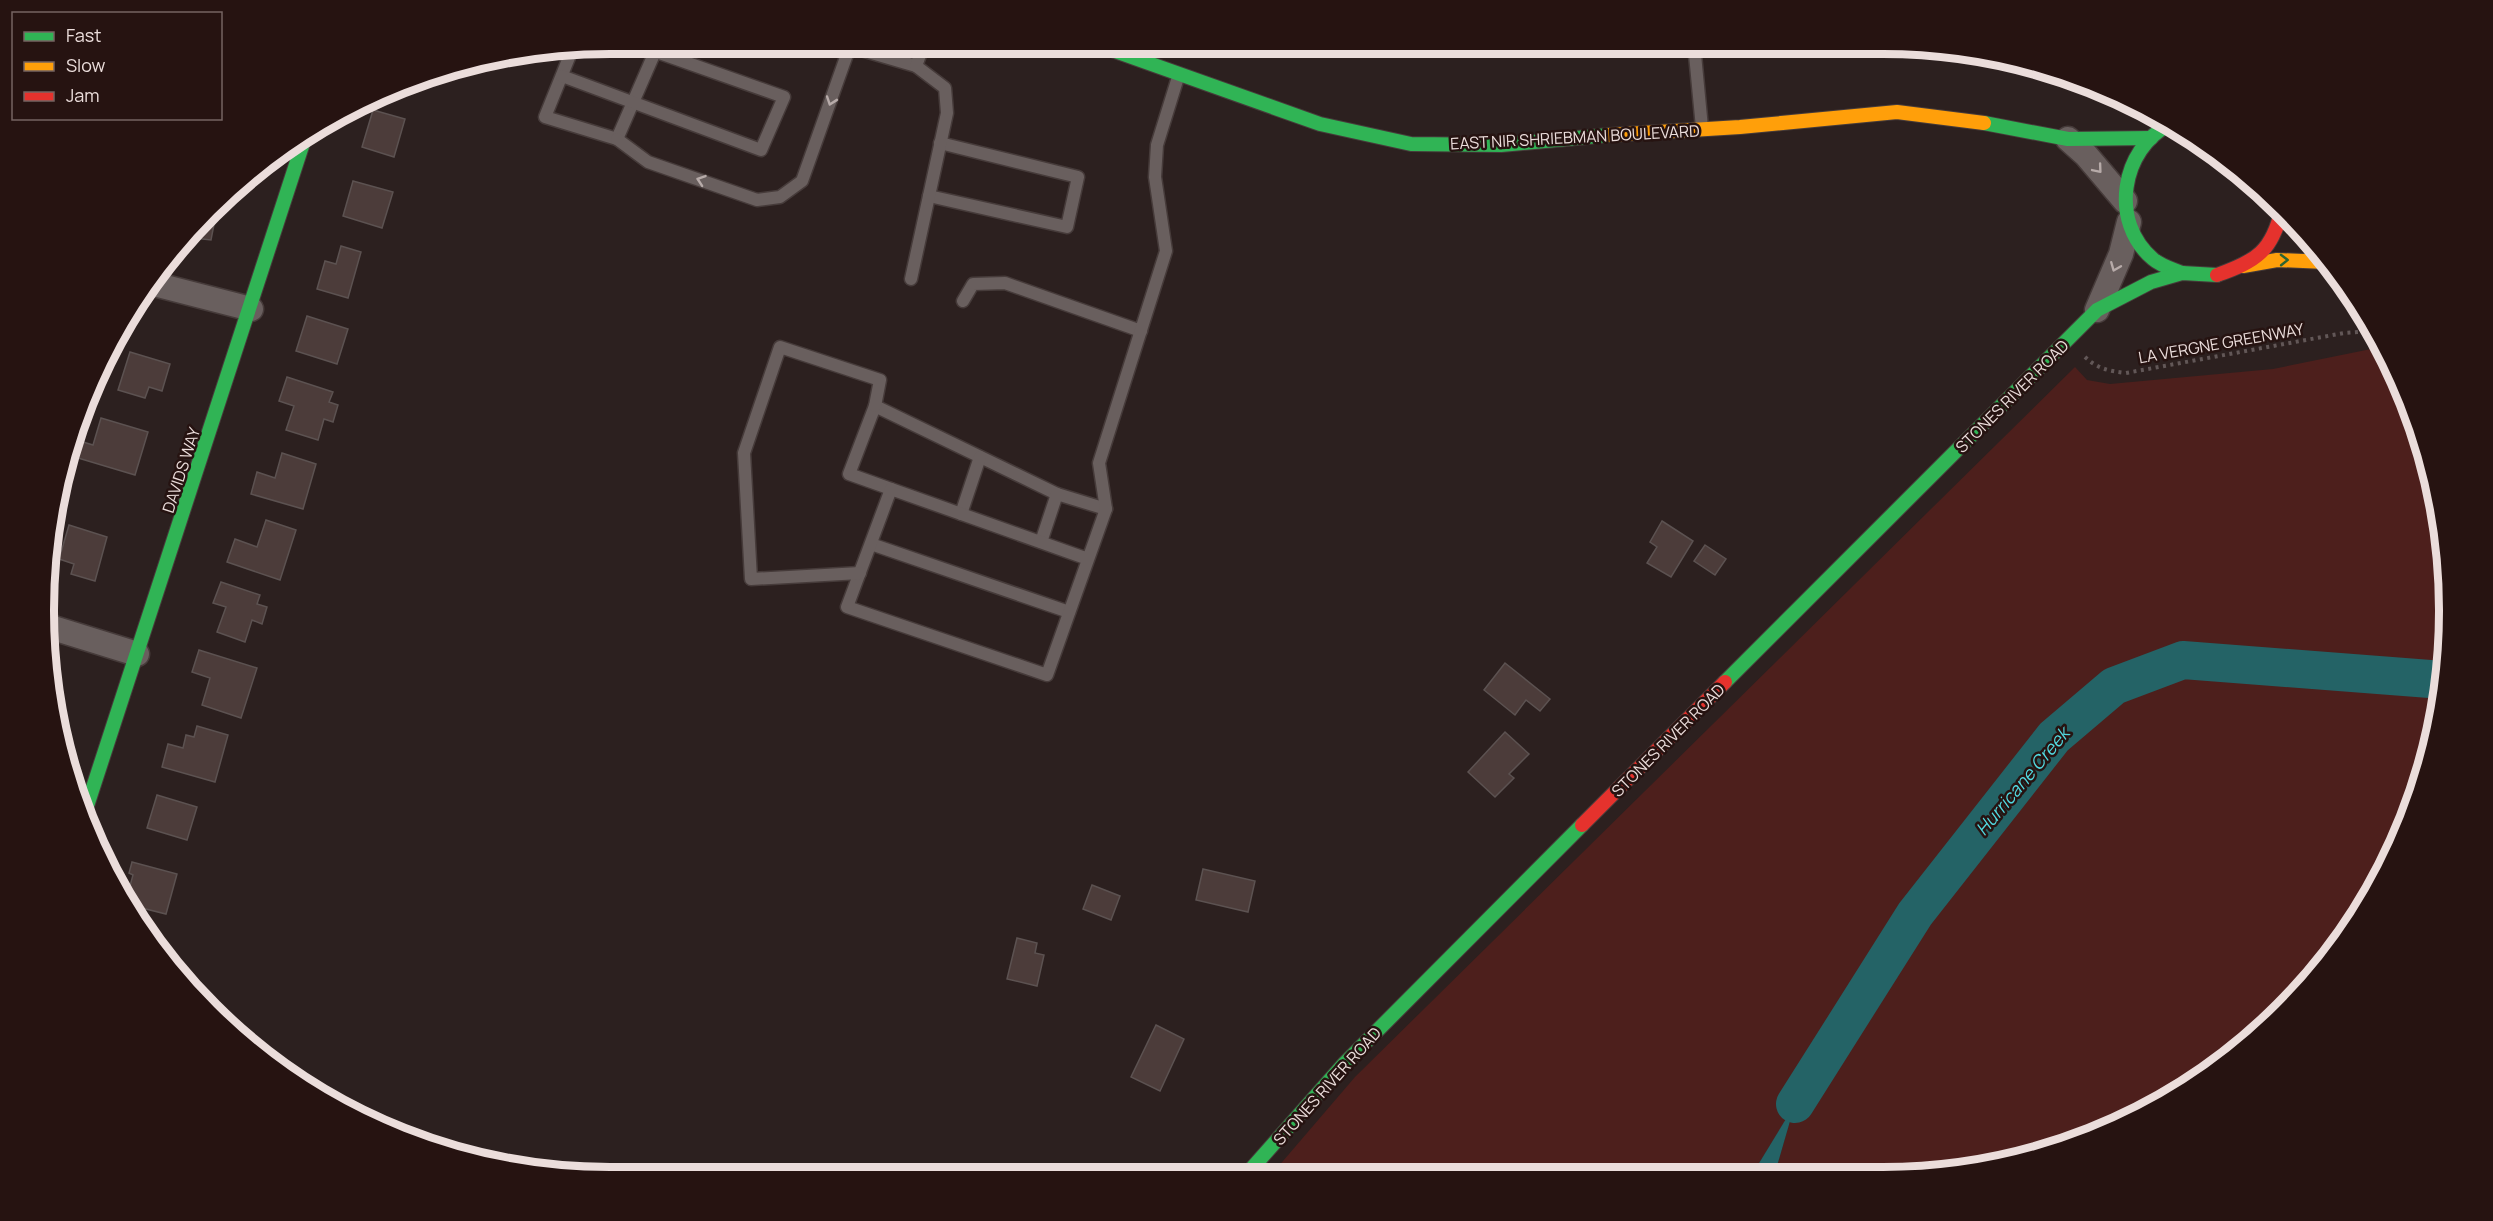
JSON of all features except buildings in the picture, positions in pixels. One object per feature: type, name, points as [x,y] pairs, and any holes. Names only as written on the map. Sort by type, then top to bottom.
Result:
[{"type":"street","name":"EAST NIR SHRIEBMAN BOULEVARD","points":[[1124,54],[1275,110],[1320,124],[1411,144],[1502,145],[1897,112],[2000,124],[2068,139],[2151,138]]},
{"type":"street","name":"STONES RIVER ROAD","points":[[2162,130],[2143,145],[2132,161],[2124,188],[2127,212],[2138,241],[2151,258],[2182,273]]},
{"type":"street","points":[[2068,139],[2086,155],[2127,212]]},
{"type":"street","name":"DAVIDS WAY","points":[[88,802],[251,309],[302,148]]},
{"type":"street","name":"STONES RIVER ROAD","points":[[2097,310],[2121,254],[2127,212]]},
{"type":"street","name":"STONES RIVER ROAD","points":[[1253,1167],[1360,1048],[2097,310],[2151,282],[2182,273],[2216,275],[2242,266],[2264,249],[2276,233],[2279,220]]},
{"type":"street","points":[[2242,266],[2277,260],[2315,262]]},
{"type":"street","points":[[159,285],[251,309]]},
{"type":"street","points":[[54,628],[137,654]]},
{"type":"lane","points":[[617,139],[653,54]]},
{"type":"lane","points":[[562,76],[761,150],[784,98],[674,54]]},
{"type":"lane","points":[[570,55],[546,117],[617,139],[648,162],[757,200],[780,197],[802,181],[843,54]]},
{"type":"lane","points":[[876,54],[916,66],[945,88],[947,112],[911,279]]},
{"type":"lane","points":[[916,66],[920,54]]},
{"type":"lane","points":[[1695,54],[1702,129]]},
{"type":"lane","points":[[891,489],[847,607],[1047,675],[1106,509],[1099,463],[1166,251],[1155,177],[1157,145],[1180,73]]},
{"type":"lane","points":[[929,196],[1067,227],[1078,177],[940,143]]},
{"type":"lane","points":[[963,301],[973,284],[1005,283],[1141,331]]},
{"type":"lane","points":[[860,573],[751,579],[744,453],[780,347],[880,380],[874,406],[849,474],[1088,559]]},
{"type":"lane","points":[[874,406],[1057,494],[1106,509]]},
{"type":"lane","points":[[961,514],[980,457]]},
{"type":"lane","points":[[1041,542],[1057,494]]},
{"type":"lane","points":[[871,544],[1069,612]]},
{"type":"path","name":"LA VERGNE GREENWAY","points":[[2079,353],[2095,367],[2126,373],[2344,333],[2364,332]]},
{"type":"shaded area","points":[[2373,349],[2397,398],[2420,466],[2428,502],[2438,574],[2438,647],[2428,719],[2420,755],[2397,823],[2382,857],[2345,920],[2301,977],[2276,1004],[2221,1052],[2161,1092],[2095,1125],[2027,1148],[1955,1162],[1919,1166],[1777,1167],[1794,1107],[1757,1167],[1278,1167],[1355,1077],[2075,367],[2087,380],[2110,384],[2273,369]]},
{"type":"water","points":[[1795,1104],[1777,1167],[1757,1167]]},
{"type":"waterway","name":"Hurricane Creek","points":[[1795,1104],[1915,914],[2054,737],[2114,686],[2183,660],[2434,679]]},
{"type":"traffic: fast","points":[[1123,54],[1320,124],[1411,144],[1501,145],[1609,135]]},
{"type":"traffic: fast","points":[[1984,123],[2068,139],[2151,138]]},
{"type":"traffic: fast","points":[[2162,129],[2153,135],[2140,150],[2131,168],[2126,207],[2130,226],[2139,244],[2153,259],[2182,273]]},
{"type":"traffic: fast","points":[[88,802],[301,148]]},
{"type":"traffic: fast","points":[[1725,682],[2097,310],[2151,282],[2182,273],[2217,275]]},
{"type":"traffic: fast","points":[[1253,1167],[1344,1064],[1582,825]]},
{"type":"traffic: slow","points":[[1609,135],[1740,127],[1897,112],[1984,123]]},
{"type":"traffic: slow","points":[[2243,266],[2277,260],[2315,262]]},
{"type":"traffic: jam","points":[[2217,275],[2243,265],[2261,252],[2268,245],[2279,220]]},
{"type":"traffic: jam","points":[[1582,825],[1725,682]]}]
